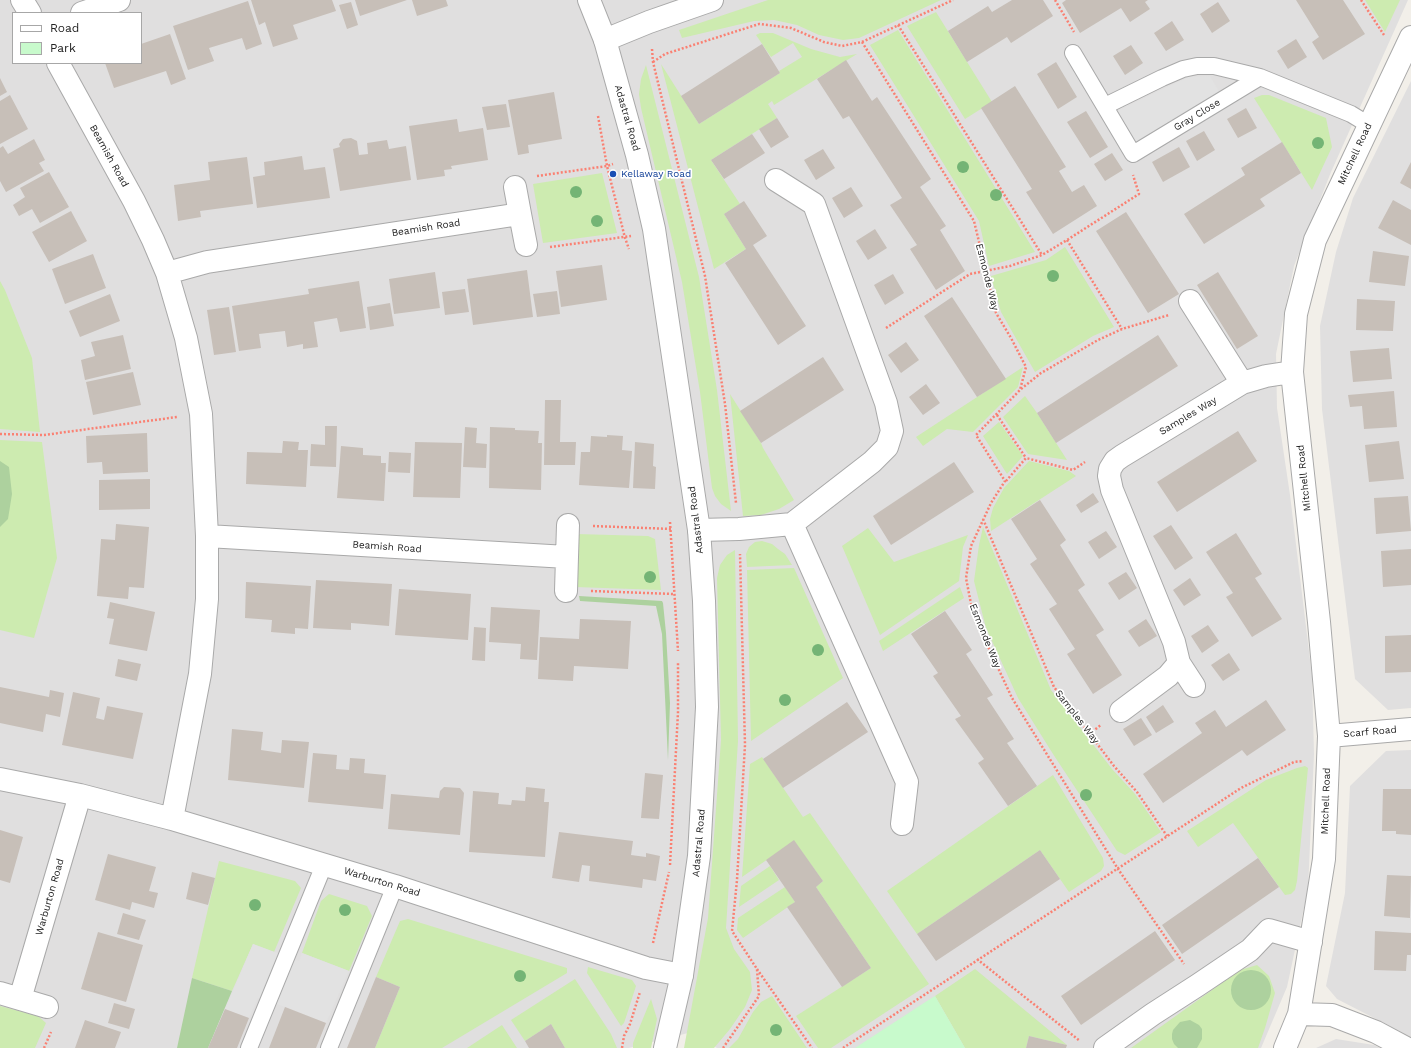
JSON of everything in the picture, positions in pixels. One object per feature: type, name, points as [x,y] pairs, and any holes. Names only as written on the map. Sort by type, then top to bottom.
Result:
[{"type":"street","points":[[22,0],[29,12]]},
{"type":"street","points":[[85,12],[119,0]]},
{"type":"street","name":"Adastral Road","points":[[589,0],[605,40],[638,155],[654,229],[699,530],[704,601],[707,707],[701,825],[699,856],[682,975],[666,1048]]},
{"type":"street","points":[[605,40],[649,22],[712,0]]},
{"type":"street","name":"Mitchell Road","points":[[1285,1048],[1299,1014],[1324,859],[1329,736],[1319,622],[1292,372],[1296,314],[1315,240],[1411,37]]},
{"type":"street","name":"Beamish Road","points":[[59,64],[134,201],[167,273],[186,338],[201,414],[207,536],[207,599],[200,674],[172,819]]},
{"type":"street","points":[[699,530],[739,529],[792,524],[872,462],[887,447],[892,431],[886,403],[814,204],[776,180]]},
{"type":"street","points":[[515,188],[526,245]]},
{"type":"street","name":"Beamish Road","points":[[167,273],[207,262],[520,214]]},
{"type":"street","points":[[1192,304],[1242,383]]},
{"type":"street","name":"Samples Way","points":[[1109,476],[1110,469],[1115,461],[1122,456],[1242,383],[1266,376],[1292,372]]},
{"type":"street","points":[[1109,476],[1112,490],[1174,642],[1179,663],[1194,686]]},
{"type":"street","points":[[792,524],[907,782],[902,824]]},
{"type":"street","points":[[566,591],[568,525]]},
{"type":"street","name":"Beamish Road","points":[[207,536],[567,557]]},
{"type":"street","points":[[1121,711],[1168,676],[1179,663]]},
{"type":"street","name":"Scarf Road","points":[[1329,736],[1411,728]]},
{"type":"street","name":"Warburton Road","points":[[0,779],[80,796],[172,819],[395,886],[646,968],[682,975]]},
{"type":"street","name":"Warburton Road","points":[[47,1007],[10,996],[80,796]]},
{"type":"street","points":[[1105,1048],[1153,1014],[1250,950],[1269,930],[1311,942]]},
{"type":"street","points":[[1299,1014],[1332,1015],[1376,1032],[1406,1048]]},
{"type":"lane","points":[[1072,53],[1133,154]]},
{"type":"lane","points":[[1105,106],[1183,69],[1197,66],[1214,66],[1260,77],[1351,114],[1369,125]]},
{"type":"lane","name":"Gray Close","points":[[1133,154],[1260,77]]},
{"type":"lane","points":[[248,1048],[324,865]]},
{"type":"lane","points":[[329,1048],[395,886]]},
{"type":"path","points":[[653,62],[665,54],[759,24],[791,28],[824,42],[842,46],[862,42],[953,0]]},
{"type":"path","points":[[1055,0],[1080,40],[1072,53]]},
{"type":"path","points":[[1361,0],[1386,39]]},
{"type":"path","points":[[898,25],[1042,255]]},
{"type":"path","name":"Esmonde Way","points":[[862,42],[974,221],[996,313],[1012,338],[1026,367],[1020,390],[976,435],[1006,481],[991,502],[971,546],[966,578],[972,608],[1012,698],[1118,869],[1198,985]]},
{"type":"path","points":[[597,112],[607,166],[625,238],[630,252]]},
{"type":"path","points":[[864,343],[970,274],[985,272],[1042,255],[1139,194],[1133,174],[1133,154]]},
{"type":"path","points":[[515,188],[521,178],[607,166],[638,155]]},
{"type":"path","points":[[526,245],[544,248],[625,238],[654,229]]},
{"type":"path","points":[[1067,240],[1122,329]]},
{"type":"path","points":[[1020,390],[1040,373],[1098,340],[1122,329],[1192,304]]},
{"type":"path","points":[[0,434],[44,436],[201,414]]},
{"type":"path","points":[[997,415],[1026,458],[1073,470],[1088,460],[1096,470],[1109,476]]},
{"type":"path","points":[[1006,481],[1026,458]]},
{"type":"path","points":[[622,1048],[624,1036],[638,1001],[670,869],[678,712],[678,656],[670,515]]},
{"type":"path","name":"Samples Way","points":[[983,519],[1054,687],[1114,766],[1137,792],[1167,836]]},
{"type":"path","points":[[568,525],[699,530]]},
{"type":"path","points":[[566,591],[674,594],[702,589]]},
{"type":"path","points":[[843,1048],[977,959],[1241,788],[1294,762],[1328,760]]},
{"type":"path","points":[[977,959],[1083,1043]]},
{"type":"path","points":[[757,969],[812,1048]]},
{"type":"shaded area","points":[[0,0],[1408,0],[1331,172],[1294,266],[1276,354],[1277,408],[1290,495],[1312,676],[1314,754],[1308,889],[1287,987],[1261,1048],[717,1048],[692,1032],[629,1048],[0,1048]]},
{"type":"shaded area","points":[[1210,76],[1220,93],[1136,142],[1117,111],[1188,77]]},
{"type":"shaded area","points":[[1411,81],[1411,708],[1388,710],[1355,679],[1322,409],[1320,326],[1336,252],[1353,198]]},
{"type":"shaded area","points":[[1411,750],[1411,1037],[1337,999],[1326,986],[1345,893],[1350,786],[1386,751]]},
{"type":"shaded area","points":[[253,944],[299,961],[302,953],[349,971],[326,1023],[258,998],[249,1018],[225,1009]]},
{"type":"shaded area","points":[[1336,1039],[1374,1045],[1380,1048],[1316,1048]]},
{"type":"green space","points":[[768,0],[941,0],[859,38],[843,40],[819,35],[797,25],[774,20],[754,21],[682,38],[679,30]]},
{"type":"green space","points":[[1365,0],[1400,0],[1385,32]]},
{"type":"green space","points":[[936,12],[992,102],[965,119],[907,26]]},
{"type":"green space","points":[[898,30],[1035,252],[989,266],[979,221],[870,45]]},
{"type":"green space","points":[[760,33],[773,33],[811,49],[840,57],[857,54],[774,105],[772,101],[768,104],[777,118],[711,160],[740,204],[724,214],[746,249],[714,269],[661,64],[699,124],[780,73],[779,71],[802,57],[793,43],[771,57],[756,35]]},
{"type":"green space","points":[[646,65],[699,277],[717,390],[731,511],[721,504],[715,496],[712,488],[700,392],[682,282],[641,108],[639,94],[641,79]]},
{"type":"green space","points":[[1262,95],[1269,95],[1326,118],[1332,147],[1312,190],[1254,98]]},
{"type":"green space","points":[[602,173],[617,233],[543,243],[533,184]]},
{"type":"green space","points":[[1065,247],[1114,327],[1093,336],[1035,372],[1001,312],[991,276],[1046,260]]},
{"type":"green space","points":[[0,281],[32,358],[40,432],[0,429]]},
{"type":"green space","points":[[1023,367],[1018,387],[973,432],[947,429],[923,446],[916,437]]},
{"type":"green space","points":[[730,394],[761,443],[794,500],[779,509],[761,515],[743,516]]},
{"type":"green space","points":[[1025,396],[1067,460],[1028,454],[1003,417]]},
{"type":"green space","points":[[999,422],[1023,456],[1007,474],[983,436]]},
{"type":"green space","points":[[0,440],[42,442],[57,558],[34,638],[0,630]]},
{"type":"green space","points":[[0,461],[9,467],[12,494],[8,519],[0,527]]},
{"type":"green space","points":[[1029,461],[1069,471],[1076,476],[991,531],[990,519],[993,508],[1004,488]]},
{"type":"green space","points":[[983,527],[1051,690],[1112,769],[1135,794],[1161,832],[1125,855],[1117,851],[1018,698],[986,628],[974,581]]},
{"type":"green space","points":[[868,528],[894,562],[968,535],[963,547],[959,581],[880,635],[842,546]]},
{"type":"green space","points":[[576,534],[648,536],[655,539],[661,590],[575,587]]},
{"type":"green space","points":[[762,541],[772,544],[785,554],[792,565],[747,567],[746,554],[749,547],[755,542]]},
{"type":"green space","points":[[735,550],[738,741],[726,928],[734,949],[750,972],[752,990],[745,1007],[730,1029],[714,1048],[684,1048],[708,918],[721,740],[717,578],[720,565],[727,555]]},
{"type":"green space","points":[[794,568],[843,678],[751,741],[747,570]]},
{"type":"green space","points":[[960,587],[964,598],[883,651],[879,641]]},
{"type":"green space","points":[[579,596],[662,601],[666,633],[670,703],[668,760],[662,634],[656,606],[580,601]]},
{"type":"green space","points":[[762,757],[803,817],[810,813],[929,984],[831,1048],[818,1048],[796,1016],[871,968],[816,887],[823,881],[794,841],[742,877],[750,764]]},
{"type":"green space","points":[[1305,766],[1308,768],[1297,881],[1295,890],[1291,894],[1285,895],[1233,823],[1198,847],[1187,831],[1266,780]]},
{"type":"green space","points":[[1053,775],[1103,858],[1104,866],[1101,871],[1069,892],[1040,850],[917,934],[887,891]]},
{"type":"green space","points":[[219,861],[295,881],[301,888],[274,952],[253,944],[232,991],[192,978]]},
{"type":"green space","points":[[770,866],[779,880],[739,907],[741,886]]},
{"type":"green space","points":[[785,887],[795,902],[743,938],[737,930],[738,918]]},
{"type":"green space","points":[[329,894],[367,906],[372,916],[349,971],[302,953],[321,901]]},
{"type":"green space","points":[[408,919],[567,968],[567,973],[442,1048],[375,1048],[400,987],[376,977],[400,921]]},
{"type":"green space","points":[[1257,965],[1269,976],[1275,993],[1258,1048],[1131,1048],[1240,970]]},
{"type":"green space","points":[[588,967],[632,980],[636,986],[624,1023],[621,1026],[587,973]]},
{"type":"green space","points":[[975,969],[1067,1045],[1029,1036],[1026,1048],[965,1048],[935,996]]},
{"type":"green space","points":[[1255,970],[1262,973],[1268,979],[1271,990],[1270,998],[1262,1007],[1255,1010],[1247,1010],[1240,1007],[1232,998],[1231,986],[1234,979],[1243,971]]},
{"type":"green space","points":[[192,978],[232,991],[208,1048],[177,1048]]},
{"type":"green space","points":[[575,979],[611,1034],[617,1048],[565,1048],[551,1024],[525,1041],[511,1020]]},
{"type":"green space","points":[[772,996],[807,1048],[729,1048],[738,1039],[753,1012],[761,1002]]},
{"type":"green space","points":[[935,996],[965,1048],[855,1048],[930,999]]},
{"type":"green space","points":[[651,999],[657,1019],[651,1048],[633,1048],[633,1043]]},
{"type":"green space","points":[[0,1006],[38,1016],[46,1023],[35,1048],[0,1048]]},
{"type":"green space","points":[[1190,1020],[1199,1025],[1202,1029],[1202,1039],[1197,1048],[1178,1048],[1172,1039],[1173,1030],[1180,1022]]},
{"type":"green space","points":[[502,1025],[517,1048],[467,1048]]},
{"type":"building","points":[[251,0],[332,0],[336,11],[293,25],[298,39],[273,47],[265,22],[259,25]]},
{"type":"building","points":[[355,0],[407,0],[360,16]]},
{"type":"building","points":[[412,0],[446,0],[448,6],[417,16]]},
{"type":"building","points":[[1012,0],[1043,0],[1053,16],[1011,43],[1007,37],[967,62],[948,31],[988,6],[992,12]]},
{"type":"building","points":[[1066,0],[1148,0],[1145,2],[1150,9],[1130,22],[1121,8],[1080,33],[1062,3]]},
{"type":"building","points":[[1296,0],[1343,0],[1365,34],[1323,60],[1312,42],[1319,37]]},
{"type":"building","points":[[248,1],[262,44],[246,50],[242,38],[209,48],[214,61],[188,70],[173,26]]},
{"type":"building","points":[[351,2],[358,25],[347,29],[339,5]]},
{"type":"building","points":[[1218,2],[1230,21],[1212,33],[1200,14]]},
{"type":"building","points":[[1172,21],[1184,40],[1166,51],[1154,33]]},
{"type":"building","points":[[170,34],[186,79],[171,85],[166,71],[114,88],[105,64],[142,64],[142,44]]},
{"type":"building","points":[[1296,39],[1307,57],[1288,69],[1277,51]]},
{"type":"building","points":[[762,44],[780,73],[699,124],[681,96]]},
{"type":"building","points":[[1131,45],[1143,63],[1125,75],[1113,56]]},
{"type":"building","points":[[846,60],[872,101],[877,97],[931,179],[920,187],[946,226],[940,230],[965,271],[936,290],[910,249],[917,245],[890,205],[902,198],[849,116],[843,119],[817,79]]},
{"type":"building","points":[[1056,62],[1077,97],[1058,109],[1037,74]]},
{"type":"building","points":[[0,78],[7,92],[0,96]]},
{"type":"building","points":[[1015,86],[1066,167],[1059,171],[1072,192],[1084,185],[1097,206],[1053,234],[1026,192],[1032,189],[981,108]]},
{"type":"building","points":[[554,92],[562,139],[528,145],[529,153],[518,155],[508,100]]},
{"type":"building","points":[[10,95],[28,129],[0,144],[0,101]]},
{"type":"building","points":[[506,104],[510,127],[487,130],[482,107]]},
{"type":"building","points":[[1246,108],[1257,128],[1238,138],[1227,119]]},
{"type":"building","points":[[1086,111],[1108,147],[1090,158],[1067,122]]},
{"type":"building","points":[[777,118],[789,137],[771,148],[759,129]]},
{"type":"building","points":[[457,119],[459,132],[483,128],[488,160],[451,166],[452,169],[444,170],[445,176],[417,180],[409,126]]},
{"type":"building","points":[[1204,131],[1215,150],[1197,161],[1186,141]]},
{"type":"building","points":[[752,134],[765,153],[724,179],[711,160]]},
{"type":"building","points":[[351,138],[357,141],[359,155],[368,154],[367,143],[387,140],[389,149],[406,146],[411,180],[340,191],[333,149],[340,147],[339,144],[343,139]]},
{"type":"building","points":[[34,139],[45,160],[39,163],[44,171],[6,192],[0,181],[0,148],[3,146],[8,154]]},
{"type":"building","points":[[1282,142],[1301,173],[1260,199],[1265,206],[1204,244],[1184,214],[1245,175],[1241,168]]},
{"type":"building","points":[[1179,147],[1190,167],[1163,182],[1152,162]]},
{"type":"building","points":[[823,149],[835,168],[816,180],[804,160]]},
{"type":"building","points":[[1112,153],[1123,170],[1105,181],[1094,164]]},
{"type":"building","points":[[302,156],[304,170],[325,167],[330,198],[257,208],[253,177],[265,175],[264,162]]},
{"type":"building","points":[[247,157],[253,204],[200,211],[201,217],[178,221],[174,185],[210,180],[208,162]]},
{"type":"building","points":[[1411,162],[1411,189],[1400,183]]},
{"type":"building","points":[[49,172],[69,207],[40,223],[32,209],[19,216],[13,205],[25,197],[20,188]]},
{"type":"building","points":[[851,187],[863,206],[844,218],[832,198]]},
{"type":"building","points":[[1393,200],[1411,210],[1411,245],[1378,228]]},
{"type":"building","points":[[744,201],[767,236],[753,245],[806,326],[778,345],[725,263],[746,249],[724,214]]},
{"type":"building","points":[[71,211],[87,241],[49,262],[32,232]]},
{"type":"building","points":[[1126,212],[1179,294],[1148,313],[1096,231]]},
{"type":"building","points":[[875,229],[887,248],[868,260],[856,241]]},
{"type":"building","points":[[1373,251],[1409,256],[1405,286],[1369,282]]},
{"type":"building","points":[[93,254],[106,288],[65,304],[52,269]]},
{"type":"building","points":[[602,265],[607,300],[561,307],[556,271]]},
{"type":"building","points":[[527,270],[533,317],[473,325],[467,279]]},
{"type":"building","points":[[435,272],[440,308],[394,314],[389,279]]},
{"type":"building","points":[[1218,272],[1258,336],[1237,349],[1197,285]]},
{"type":"building","points":[[893,274],[904,293],[885,305],[874,285]]},
{"type":"building","points":[[359,281],[366,328],[340,332],[337,318],[314,322],[318,347],[303,349],[303,344],[287,347],[285,331],[259,334],[261,348],[239,351],[232,306],[309,294],[308,289]]},
{"type":"building","points":[[465,289],[469,312],[445,315],[442,292]]},
{"type":"building","points":[[557,291],[560,314],[537,317],[533,294]]},
{"type":"building","points":[[110,294],[120,321],[80,337],[69,311]]},
{"type":"building","points":[[952,297],[1006,379],[977,397],[924,316]]},
{"type":"building","points":[[1357,299],[1395,301],[1393,331],[1356,330]]},
{"type":"building","points":[[390,303],[394,326],[370,330],[367,307]]},
{"type":"building","points":[[229,307],[236,352],[214,355],[207,310]]},
{"type":"building","points":[[123,335],[131,369],[85,380],[81,360],[95,356],[91,342]]},
{"type":"building","points":[[1158,335],[1178,366],[1056,443],[1037,413]]},
{"type":"building","points":[[906,342],[919,360],[901,373],[888,355]]},
{"type":"building","points":[[1389,348],[1392,379],[1353,382],[1350,351]]},
{"type":"building","points":[[823,357],[844,390],[761,443],[740,411]]},
{"type":"building","points":[[133,372],[141,405],[93,415],[86,382]]},
{"type":"building","points":[[926,384],[940,403],[923,415],[909,397]]},
{"type":"building","points":[[1394,391],[1397,427],[1364,429],[1362,406],[1350,407],[1348,395]]},
{"type":"building","points":[[545,400],[561,400],[560,442],[576,442],[575,465],[544,465]]},
{"type":"building","points":[[325,426],[337,426],[336,467],[310,466],[311,444],[325,445]]},
{"type":"building","points":[[465,427],[477,428],[476,443],[487,444],[486,468],[463,467]]},
{"type":"building","points":[[490,427],[539,431],[538,443],[542,443],[541,490],[489,488]]},
{"type":"building","points":[[1238,431],[1257,461],[1177,512],[1157,482]]},
{"type":"building","points":[[147,433],[148,472],[103,474],[102,462],[87,463],[86,436]]},
{"type":"building","points":[[607,435],[623,436],[622,450],[632,451],[629,488],[579,485],[581,452],[590,452],[591,436],[607,437]]},
{"type":"building","points":[[283,441],[299,442],[298,450],[308,450],[306,487],[246,484],[247,452],[282,453]]},
{"type":"building","points":[[1399,441],[1404,479],[1369,482],[1365,445]]},
{"type":"building","points":[[415,442],[462,443],[460,498],[413,497]]},
{"type":"building","points":[[635,442],[654,444],[653,466],[656,467],[655,489],[633,488]]},
{"type":"building","points":[[341,446],[363,448],[363,455],[381,456],[381,463],[386,463],[384,501],[337,498]]},
{"type":"building","points":[[389,452],[411,453],[410,473],[388,472]]},
{"type":"building","points":[[954,462],[974,492],[891,545],[873,516]]},
{"type":"building","points":[[150,479],[150,509],[99,510],[99,480]]},
{"type":"building","points":[[1093,493],[1099,502],[1081,513],[1076,505]]},
{"type":"building","points":[[1408,496],[1411,531],[1376,534],[1374,498]]},
{"type":"building","points":[[1040,500],[1066,540],[1060,545],[1085,585],[1078,590],[1104,630],[1096,635],[1122,675],[1093,694],[1067,654],[1075,649],[1049,609],[1057,604],[1030,564],[1037,559],[1011,519]]},
{"type":"building","points":[[116,524],[149,527],[144,588],[129,587],[128,599],[97,596],[101,539],[115,540]]},
{"type":"building","points":[[1171,525],[1193,558],[1175,570],[1153,536]]},
{"type":"building","points":[[1106,531],[1117,547],[1099,559],[1088,542]]},
{"type":"building","points":[[1236,533],[1262,574],[1255,578],[1282,619],[1252,637],[1226,597],[1233,593],[1206,552]]},
{"type":"building","points":[[1411,549],[1411,585],[1383,587],[1381,551]]},
{"type":"building","points":[[1126,572],[1137,588],[1119,600],[1108,583]]},
{"type":"building","points":[[1190,578],[1201,595],[1184,606],[1173,590]]},
{"type":"building","points":[[316,580],[392,584],[389,626],[351,623],[351,630],[313,628]]},
{"type":"building","points":[[246,582],[311,586],[308,629],[295,628],[295,634],[271,632],[272,620],[245,618]]},
{"type":"building","points":[[399,589],[471,594],[468,640],[395,635]]},
{"type":"building","points":[[110,602],[155,612],[147,651],[109,644],[114,619],[107,618]]},
{"type":"building","points":[[491,607],[540,610],[537,660],[520,659],[521,644],[489,642]]},
{"type":"building","points":[[945,611],[972,650],[966,654],[993,695],[987,698],[1014,739],[1007,743],[1037,786],[1008,806],[978,763],[984,759],[955,719],[961,716],[933,676],[938,673],[911,634]]},
{"type":"building","points":[[580,619],[631,621],[628,669],[574,666],[573,681],[538,679],[540,637],[579,639]]},
{"type":"building","points":[[1146,619],[1157,636],[1139,647],[1128,631]]},
{"type":"building","points":[[1208,625],[1219,641],[1202,653],[1191,636]]},
{"type":"building","points":[[474,627],[486,628],[485,661],[472,660]]},
{"type":"building","points":[[1411,635],[1411,672],[1385,673],[1385,636]]},
{"type":"building","points":[[1229,653],[1240,670],[1223,681],[1211,665]]},
{"type":"building","points":[[118,659],[141,664],[137,681],[115,676]]},
{"type":"building","points":[[0,687],[49,697],[50,690],[64,693],[60,717],[46,714],[43,732],[0,723]]},
{"type":"building","points":[[73,692],[100,698],[96,718],[104,720],[107,706],[143,713],[133,759],[62,745]]},
{"type":"building","points":[[1266,700],[1286,730],[1247,756],[1242,750],[1163,803],[1143,774],[1202,733],[1195,723],[1215,710],[1226,727]]},
{"type":"building","points":[[847,702],[868,732],[783,788],[763,759]]},
{"type":"building","points":[[1163,705],[1174,722],[1156,733],[1146,717]]},
{"type":"building","points":[[1141,718],[1152,735],[1134,746],[1123,729]]},
{"type":"building","points":[[232,729],[263,732],[261,750],[281,753],[282,740],[309,742],[304,788],[228,780]]},
{"type":"building","points":[[313,753],[337,755],[336,769],[349,770],[350,758],[365,759],[364,773],[386,775],[383,809],[308,802]]},
{"type":"building","points":[[645,773],[663,775],[659,819],[641,818]]},
{"type":"building","points":[[444,787],[460,788],[464,793],[460,835],[388,829],[391,794],[439,798],[440,791]]},
{"type":"building","points":[[526,787],[545,789],[544,802],[549,802],[545,857],[469,852],[473,791],[499,793],[498,804],[511,805],[512,800],[525,801]]},
{"type":"building","points":[[1383,789],[1411,789],[1411,835],[1396,834],[1396,831],[1382,831]]},
{"type":"building","points":[[0,830],[23,837],[10,883],[0,880]]},
{"type":"building","points":[[559,832],[633,841],[631,855],[646,857],[646,853],[660,856],[656,881],[643,879],[642,888],[589,881],[590,866],[582,865],[579,882],[552,878]]},
{"type":"building","points":[[794,840],[823,881],[816,887],[871,968],[842,987],[787,907],[795,902],[766,860]]},
{"type":"building","points":[[1040,850],[1060,879],[936,961],[917,934]]},
{"type":"building","points":[[108,854],[156,867],[149,891],[158,893],[154,908],[132,902],[130,910],[95,900]]},
{"type":"building","points":[[1258,858],[1279,887],[1182,954],[1162,925]]},
{"type":"building","points":[[192,872],[215,878],[208,905],[186,899]]},
{"type":"building","points":[[1387,875],[1411,876],[1410,918],[1384,916]]},
{"type":"building","points":[[123,913],[146,920],[139,940],[117,934]]},
{"type":"building","points":[[1155,931],[1175,960],[1081,1025],[1061,996]]},
{"type":"building","points":[[1375,931],[1411,933],[1411,955],[1407,955],[1406,971],[1374,970]]},
{"type":"building","points":[[98,932],[143,945],[126,1002],[81,989]]},
{"type":"building","points":[[376,977],[400,987],[375,1048],[347,1048]]},
{"type":"building","points":[[114,1003],[135,1009],[129,1029],[108,1023]]},
{"type":"building","points":[[285,1007],[326,1023],[316,1048],[269,1048]]},
{"type":"building","points":[[225,1009],[249,1018],[237,1048],[208,1048]]},
{"type":"building","points":[[85,1020],[121,1032],[115,1048],[75,1048]]},
{"type":"building","points":[[551,1024],[565,1048],[529,1048],[525,1041]]},
{"type":"building","points":[[1029,1036],[1067,1045],[1066,1048],[1026,1048]]},
{"type":"place","name":"Kellaway Road","points":[[613,174]]}]
